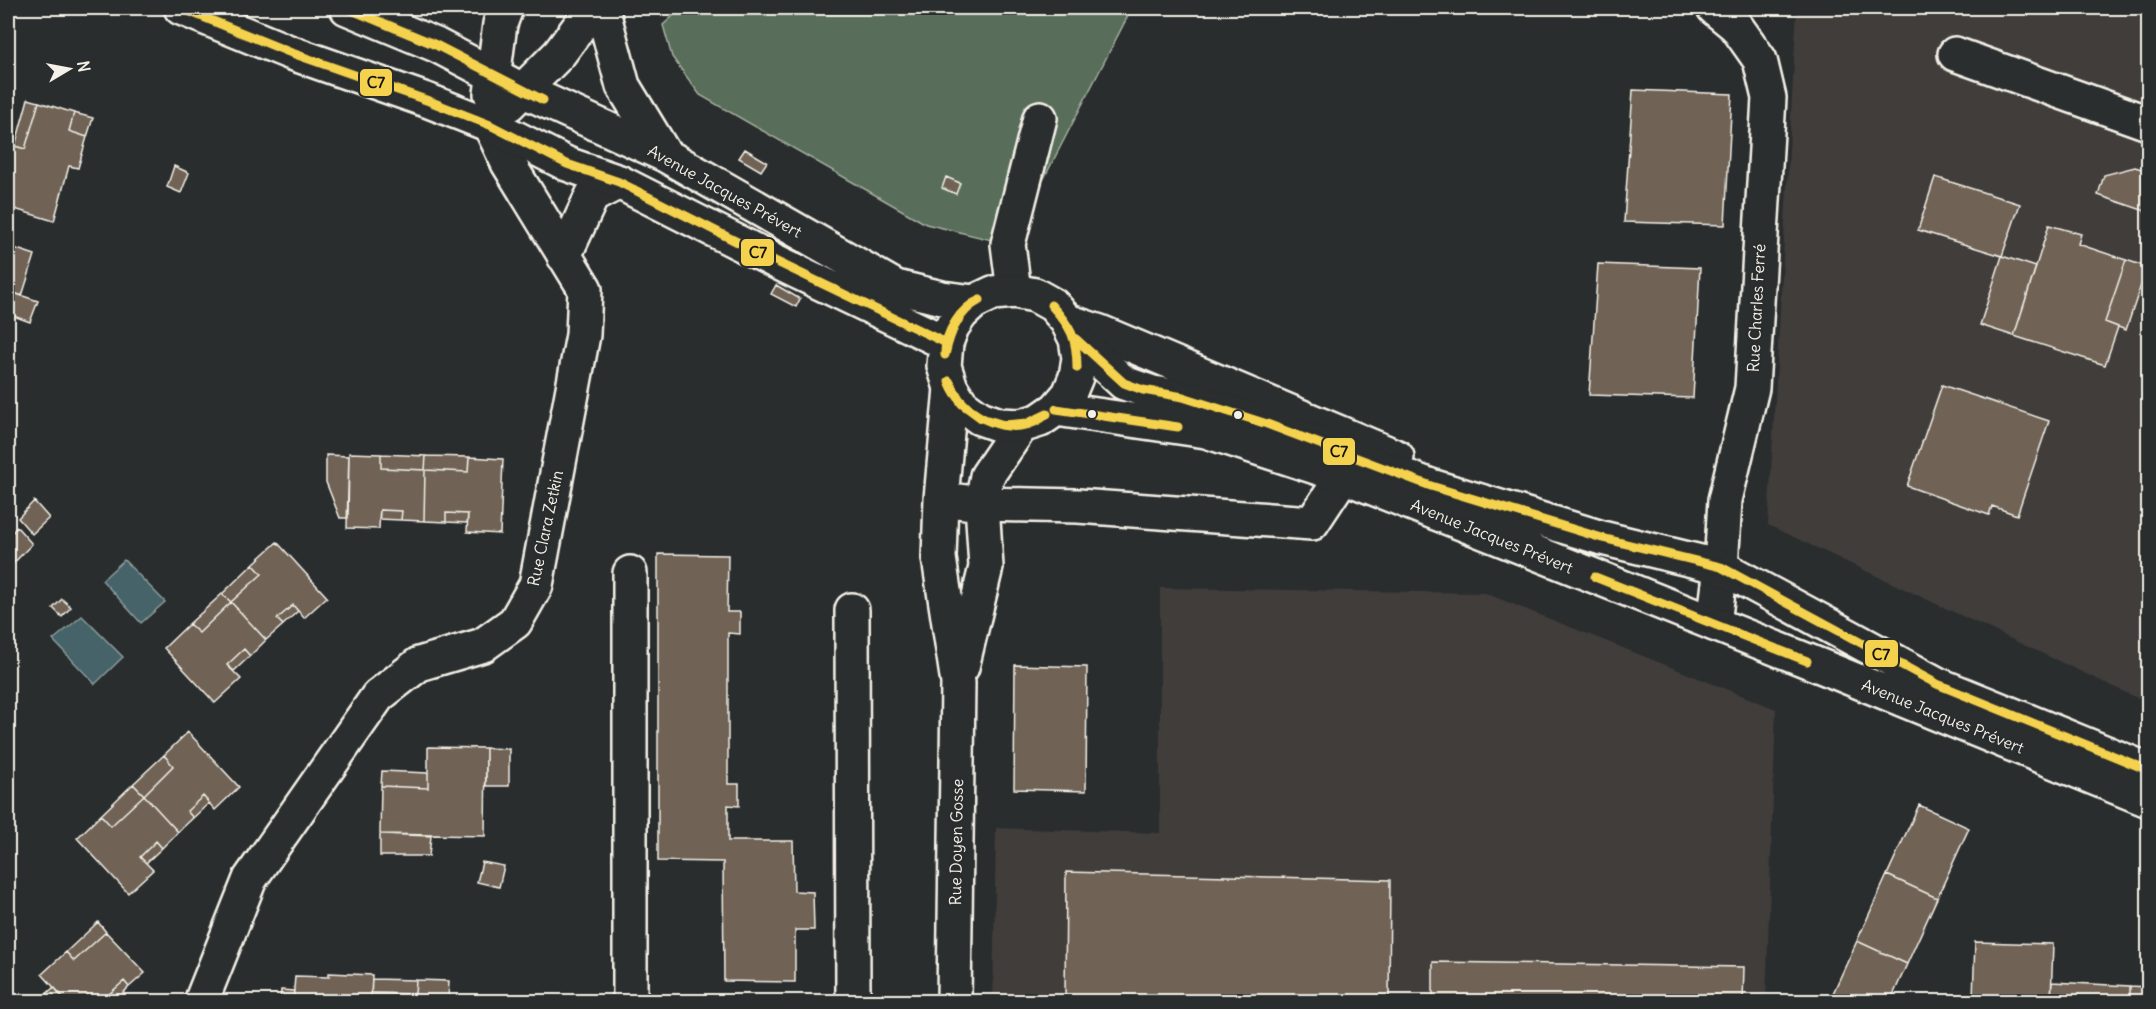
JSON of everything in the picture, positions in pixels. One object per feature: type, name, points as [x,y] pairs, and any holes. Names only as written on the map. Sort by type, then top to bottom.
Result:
[{"type":"main road","points":[[181,8],[213,14],[289,52],[490,125],[567,164],[619,182],[777,262],[946,343]]},
{"type":"main road","name":"Avenue Jacques Prévert","points":[[347,8],[436,45],[522,90],[665,155],[896,287],[942,298],[974,302]]},
{"type":"main road","points":[[360,8],[381,8]]},
{"type":"main road","points":[[490,125],[492,73],[500,24],[506,8]]},
{"type":"main road","points":[[490,125],[560,54],[593,8]]},
{"type":"main road","points":[[602,8],[623,86],[665,155]]},
{"type":"main road","name":"Rue Charles Ferré","points":[[1714,8],[1736,26],[1760,60],[1769,98],[1752,388],[1725,500],[1721,567],[1714,624]]},
{"type":"main road","points":[[1955,54],[2148,123]]},
{"type":"main road","points":[[1014,291],[1008,244],[1040,118]]},
{"type":"main road","name":"Rue Clara Zetkin","points":[[201,1002],[250,879],[378,696],[419,664],[483,645],[515,622],[536,585],[583,335],[585,289],[508,163],[490,125]]},
{"type":"main road","points":[[564,256],[592,196],[619,182]]},
{"type":"main road","points":[[1014,291],[1035,295],[1053,305],[1072,330],[1079,358],[1076,377],[1069,394],[1056,409],[1040,420],[1022,426],[1000,425],[980,418],[963,405],[951,388],[944,366],[946,343],[957,320],[974,302],[993,293],[1014,291]]},
{"type":"main road","points":[[1072,330],[1100,332],[1536,517]]},
{"type":"main road","name":"Avenue Jacques Prévert","points":[[1072,330],[1124,383],[1154,393],[1184,397],[1267,424],[1347,466],[1714,624],[2148,800]]},
{"type":"main road","name":"Rue Doyen Gosse","points":[[951,388],[941,499],[939,558],[958,683],[954,1002]]},
{"type":"main road","name":"Avenue Jacques Prévert","points":[[1056,409],[1206,431],[1431,486],[1602,538],[1721,567],[1937,684],[2148,770]]},
{"type":"main road","name":"Rue Doyen Gosse","points":[[958,683],[986,567],[982,504],[987,476],[1022,426]]},
{"type":"main road","points":[[941,499],[982,504],[1078,506],[1312,523],[1347,466]]},
{"type":"main road","points":[[630,573],[630,1002]]},
{"type":"main road","points":[[852,610],[853,1002]]},
{"type":"shaded area","points":[[1797,8],[2148,8],[2148,703],[1768,525]]},
{"type":"shaded area","points":[[1160,588],[1485,593],[1776,709],[1766,1001],[993,1002],[996,828],[1160,833]]},
{"type":"green space","points":[[682,8],[1132,8],[1008,244],[926,224],[700,95],[672,57],[663,25]]},
{"type":"water","points":[[124,560],[165,602],[141,623],[102,580]]},
{"type":"water","points":[[82,616],[123,657],[95,684],[53,640]]},
{"type":"building","points":[[1633,90],[1732,94],[1725,225],[1624,222]]},
{"type":"building","points":[[28,99],[39,102],[25,149],[15,146]]},
{"type":"building","points":[[39,102],[74,113],[69,131],[87,137],[78,168],[69,166],[54,221],[8,207],[8,169],[15,146],[25,149]]},
{"type":"building","points":[[74,113],[93,118],[87,137],[69,131]]},
{"type":"building","points":[[745,149],[767,162],[761,171],[739,158]]},
{"type":"building","points":[[174,166],[189,173],[181,193],[167,187]]},
{"type":"building","points":[[2135,167],[2148,171],[2148,212],[2098,195],[2104,175]]},
{"type":"building","points":[[946,177],[960,183],[956,194],[942,188]]},
{"type":"building","points":[[1935,177],[2020,204],[2002,256],[1918,230]]},
{"type":"building","points":[[2049,225],[2081,234],[2078,244],[2126,260],[2105,322],[2118,327],[2105,365],[2014,336]]},
{"type":"building","points":[[8,246],[35,255],[22,296],[8,291]]},
{"type":"building","points":[[2002,256],[2036,267],[2014,336],[1980,325]]},
{"type":"building","points":[[2126,260],[2147,267],[2126,330],[2105,322]]},
{"type":"building","points":[[1598,264],[1700,268],[1693,398],[1589,395]]},
{"type":"building","points":[[776,285],[800,299],[796,307],[771,294]]},
{"type":"building","points":[[8,291],[38,301],[30,322],[8,314]]},
{"type":"building","points":[[1942,385],[2049,421],[2017,515],[1992,506],[1989,515],[1907,486]]},
{"type":"building","points":[[349,453],[381,454],[381,468],[425,470],[424,521],[401,520],[402,511],[380,510],[379,529],[347,528]]},
{"type":"building","points":[[381,454],[426,456],[425,470],[381,468]]},
{"type":"building","points":[[326,455],[349,456],[348,518],[340,518],[326,482]]},
{"type":"building","points":[[426,456],[469,457],[468,472],[425,470]]},
{"type":"building","points":[[469,457],[503,459],[500,534],[467,532],[468,514],[446,513],[446,522],[424,521],[425,470],[468,472]]},
{"type":"building","points":[[34,501],[49,518],[32,534],[18,518]]},
{"type":"building","points":[[380,510],[402,511],[401,520],[379,519]]},
{"type":"building","points":[[446,513],[468,514],[467,523],[446,522]]},
{"type":"building","points":[[17,527],[32,544],[8,569],[8,537]]},
{"type":"building","points":[[277,542],[327,597],[304,618],[293,605],[277,619],[283,625],[266,640],[231,602],[262,574],[253,564]]},
{"type":"building","points":[[658,554],[728,555],[727,612],[740,612],[740,634],[728,633],[728,784],[739,784],[739,806],[728,805],[728,841],[793,841],[794,891],[813,892],[814,930],[795,930],[795,982],[724,981],[723,862],[658,861]]},
{"type":"building","points":[[253,564],[262,574],[231,602],[222,594]]},
{"type":"building","points":[[222,594],[231,602],[199,633],[189,624]]},
{"type":"building","points":[[62,599],[71,607],[62,617],[53,608]]},
{"type":"building","points":[[231,602],[266,640],[250,656],[244,649],[227,665],[241,679],[215,703],[164,648],[189,624],[199,633]]},
{"type":"building","points":[[293,605],[298,611],[283,625],[277,619]]},
{"type":"building","points":[[244,649],[250,656],[234,671],[227,665]]},
{"type":"building","points":[[1015,665],[1087,667],[1086,791],[1014,789]]},
{"type":"building","points":[[188,732],[239,787],[215,810],[203,796],[187,811],[193,818],[178,832],[144,795],[173,766],[164,755]]},
{"type":"building","points":[[428,747],[486,748],[485,836],[380,834],[381,786],[428,788]]},
{"type":"building","points":[[486,748],[509,749],[509,786],[486,786]]},
{"type":"building","points":[[164,755],[173,766],[144,795],[133,784]]},
{"type":"building","points":[[382,771],[428,773],[428,788],[381,786]]},
{"type":"building","points":[[133,784],[144,795],[111,826],[101,815]]},
{"type":"building","points":[[144,795],[178,832],[162,848],[156,841],[140,857],[153,870],[128,893],[77,838],[101,815],[111,826]]},
{"type":"building","points":[[203,796],[209,803],[193,818],[187,811]]},
{"type":"building","points":[[1919,805],[1969,828],[1937,898],[1887,875]]},
{"type":"building","points":[[380,834],[431,836],[429,856],[380,856]]},
{"type":"building","points":[[156,841],[162,848],[146,863],[140,857]]},
{"type":"building","points":[[482,862],[504,866],[499,887],[477,882]]},
{"type":"building","points":[[1066,872],[1390,880],[1389,1002],[1065,1002]]},
{"type":"building","points":[[1887,875],[1937,898],[1907,964],[1857,941]]},
{"type":"building","points":[[98,922],[106,932],[74,961],[66,952]]},
{"type":"building","points":[[106,932],[145,973],[129,987],[124,981],[107,996],[111,1002],[67,1002],[42,974],[66,952],[74,961]]},
{"type":"building","points":[[1857,941],[1907,964],[1890,1002],[1829,1002]]},
{"type":"building","points":[[1975,942],[2053,944],[2051,1000],[1973,997]]},
{"type":"building","points":[[1433,962],[1744,967],[1743,1002],[1433,1002]]},
{"type":"building","points":[[329,973],[372,975],[371,1002],[293,1002],[295,976],[329,977]]},
{"type":"building","points":[[372,979],[416,980],[415,994],[371,993]]},
{"type":"building","points":[[416,980],[449,981],[448,1002],[371,1002],[371,993],[415,994]]},
{"type":"building","points":[[124,981],[129,987],[114,1002],[111,1002],[107,996]]},
{"type":"building","points":[[2052,982],[2130,986],[2130,1002],[2051,1002]]},
{"type":"building","points":[[2130,986],[2148,987],[2148,1002],[2130,1002]]},
{"type":"building","points":[[54,987],[67,1002],[47,1002],[43,997]]},
{"type":"building","points":[[281,990],[294,991],[293,1002],[280,1002]]},
{"type":"transit line","name":"C7","points":[[181,8],[289,52],[490,125],[567,164],[619,182],[777,262],[946,343]]},
{"type":"transit line","name":"C7","points":[[347,8],[436,45],[543,100]]},
{"type":"transit line","name":"C7","points":[[945,355],[950,330],[960,315],[980,300]]},
{"type":"transit line","name":"C7","points":[[945,355],[956,323],[966,310],[980,300]]},
{"type":"transit line","name":"C7","points":[[1051,305],[1072,333],[1076,348],[1077,368]]},
{"type":"transit line","name":"C7","points":[[1076,339],[1124,383],[1143,390],[1183,397],[1267,424],[1431,486],[1602,538],[1721,567],[1937,684],[2148,770]]},
{"type":"transit line","name":"C7","points":[[949,381],[962,404],[981,418],[1004,425],[1028,423],[1047,414]]},
{"type":"transit line","name":"C7","points":[[949,381],[965,405],[977,415],[991,422],[1005,426],[1020,426],[1034,422],[1047,414]]},
{"type":"transit line","name":"C7","points":[[1056,409],[1178,427]]},
{"type":"transit line","name":"C7","points":[[1595,577],[1807,661]]}]
